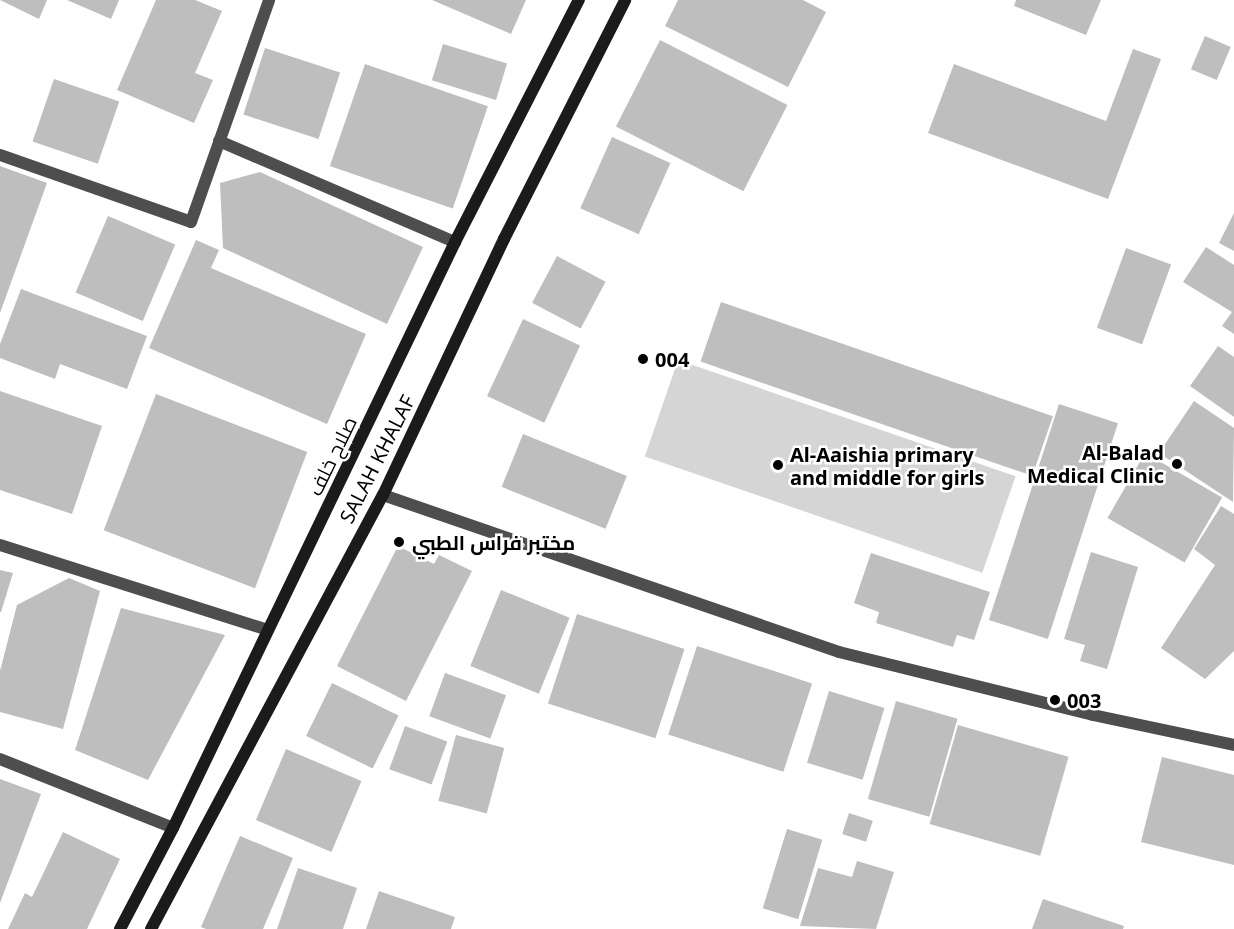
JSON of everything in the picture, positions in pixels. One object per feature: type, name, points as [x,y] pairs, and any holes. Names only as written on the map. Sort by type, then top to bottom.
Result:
[{"type":"main road","name":"صلاح خلف","points":[[120,929],[173,828],[455,242],[579,0]]},
{"type":"main road","name":"SALAH KHALAF","points":[[151,929],[383,495],[504,239],[625,0]]},
{"type":"street","points":[[0,155],[191,222],[269,0]]},
{"type":"street","points":[[219,141],[455,242]]},
{"type":"street","points":[[383,495],[839,652],[1093,715],[1234,745]]},
{"type":"street","points":[[0,544],[268,630]]},
{"type":"street","points":[[0,759],[173,828]]},
{"type":"shaded area","points":[[678,360],[1016,476],[982,573],[645,456]]},
{"type":"building","points":[[0,0],[47,0],[39,19]]},
{"type":"building","points":[[67,0],[119,0],[111,19]]},
{"type":"building","points":[[156,0],[195,0],[222,11],[195,73],[213,80],[194,123],[117,90]]},
{"type":"building","points":[[432,0],[526,0],[511,34]]},
{"type":"building","points":[[678,0],[803,0],[826,12],[788,87],[665,26]]},
{"type":"building","points":[[1016,0],[1101,0],[1086,35],[1014,6]]},
{"type":"building","points":[[1205,36],[1231,47],[1217,80],[1191,69]]},
{"type":"building","points":[[660,40],[787,105],[743,191],[616,126]]},
{"type":"building","points":[[443,44],[507,64],[496,100],[432,80]]},
{"type":"building","points":[[265,48],[340,72],[319,139],[243,115]]},
{"type":"building","points":[[1133,49],[1161,59],[1108,199],[928,133],[954,64],[1106,121]]},
{"type":"building","points":[[365,64],[488,106],[453,208],[330,166]]},
{"type":"building","points":[[54,79],[119,101],[98,164],[33,141]]},
{"type":"building","points":[[612,137],[670,163],[639,234],[580,208]]},
{"type":"building","points":[[0,166],[47,183],[0,313]]},
{"type":"building","points":[[260,172],[423,247],[387,324],[223,248],[220,183]]},
{"type":"building","points":[[1234,213],[1234,251],[1219,243]]},
{"type":"building","points":[[108,216],[175,245],[143,321],[76,292]]},
{"type":"building","points":[[196,240],[219,250],[211,268],[366,334],[327,424],[149,348]]},
{"type":"building","points":[[1206,247],[1234,265],[1234,334],[1222,326],[1232,312],[1183,282]]},
{"type":"building","points":[[1126,248],[1171,264],[1142,344],[1097,328]]},
{"type":"building","points":[[557,256],[606,282],[581,329],[532,303]]},
{"type":"building","points":[[21,289],[147,336],[127,389],[60,364],[55,379],[0,358],[0,344]]},
{"type":"building","points":[[721,302],[1053,416],[1032,476],[700,362]]},
{"type":"building","points":[[523,319],[580,346],[544,423],[487,396]]},
{"type":"building","points":[[1218,346],[1234,357],[1234,417],[1190,386]]},
{"type":"building","points":[[0,391],[102,426],[72,514],[0,490]]},
{"type":"building","points":[[156,394],[307,452],[255,588],[104,530]]},
{"type":"building","points":[[1194,401],[1234,428],[1233,502],[1159,453]]},
{"type":"building","points":[[1059,404],[1118,423],[1048,639],[989,620]]},
{"type":"building","points":[[523,434],[627,476],[605,529],[502,487]]},
{"type":"building","points":[[1145,453],[1222,498],[1185,562],[1108,518]]},
{"type":"building","points":[[1221,506],[1234,514],[1234,651],[1205,679],[1161,648],[1215,565],[1194,549]]},
{"type":"building","points":[[398,546],[434,564],[439,555],[472,571],[406,701],[337,666]]},
{"type":"building","points":[[1091,552],[1138,567],[1107,669],[1080,661],[1085,645],[1064,639]]},
{"type":"building","points":[[871,553],[990,592],[974,640],[957,635],[953,647],[876,623],[879,612],[854,603]]},
{"type":"building","points":[[0,570],[13,573],[1,612],[0,612]]},
{"type":"building","points":[[69,578],[100,591],[63,729],[0,712],[0,671],[17,605]]},
{"type":"building","points":[[501,590],[570,618],[539,694],[470,666]]},
{"type":"building","points":[[121,608],[225,635],[148,780],[75,750]]},
{"type":"building","points":[[577,614],[684,649],[655,738],[548,703]]},
{"type":"building","points":[[697,646],[812,683],[783,772],[668,734]]},
{"type":"building","points":[[445,673],[506,695],[490,738],[429,716]]},
{"type":"building","points":[[332,683],[399,715],[373,768],[306,736]]},
{"type":"building","points":[[829,691],[884,708],[863,780],[807,763]]},
{"type":"building","points":[[896,701],[958,719],[929,817],[868,799]]},
{"type":"building","points":[[958,725],[1069,757],[1040,856],[930,824]]},
{"type":"building","points":[[405,726],[447,741],[432,785],[389,769]]},
{"type":"building","points":[[456,735],[504,748],[487,814],[438,801]]},
{"type":"building","points":[[286,749],[361,781],[331,852],[256,820]]},
{"type":"building","points":[[1162,757],[1234,775],[1234,865],[1141,842]]},
{"type":"building","points":[[0,779],[41,794],[0,903]]},
{"type":"building","points":[[849,813],[873,821],[866,842],[842,834]]},
{"type":"building","points":[[787,829],[822,840],[798,919],[763,908]]},
{"type":"building","points":[[63,832],[120,859],[87,929],[8,929],[25,893],[32,897]]},
{"type":"building","points":[[240,836],[293,858],[263,929],[206,929],[201,927]]},
{"type":"building","points":[[857,861],[894,872],[876,929],[800,926],[818,868],[852,877]]},
{"type":"building","points":[[298,868],[357,888],[343,929],[277,929]]},
{"type":"building","points":[[379,891],[455,917],[451,929],[366,929]]},
{"type":"building","points":[[1043,899],[1124,926],[1123,929],[1032,929]]},
{"type":"place","name":"004","points":[[643,359]]},
{"type":"place","name":"Al-Balad Medical Clinic","points":[[1177,464]]},
{"type":"place","name":"Al-Aaishia primary and middle for girls","points":[[778,465]]},
{"type":"place","name":"مختبر فراس الطبي","points":[[399,542]]},
{"type":"place","name":"003","points":[[1055,700]]}]
